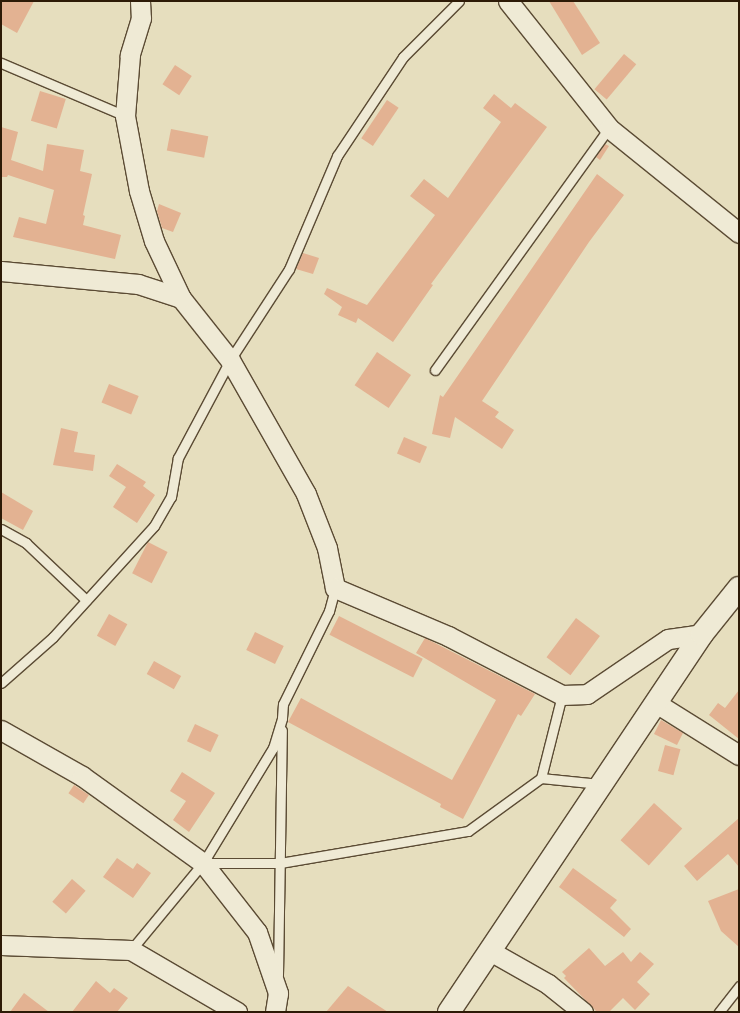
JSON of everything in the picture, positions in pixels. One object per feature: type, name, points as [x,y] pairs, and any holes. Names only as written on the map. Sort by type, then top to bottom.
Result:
[{"type":"street","points":[[140,1],[141,18],[130,55],[125,116],[139,192],[154,241],[182,298],[230,360],[306,494],[327,548],[335,588],[448,636],[562,694],[587,694],[668,640],[702,634]]},
{"type":"street","points":[[508,1],[609,128],[739,233]]},
{"type":"street","points":[[1,271],[138,284],[182,298]]},
{"type":"street","points":[[450,1012],[600,784],[702,634],[739,588]]},
{"type":"street","points":[[656,703],[739,754]]},
{"type":"street","points":[[1,730],[82,776],[203,863],[257,932],[278,993],[275,1012]]},
{"type":"street","points":[[1,945],[131,950],[237,1012]]},
{"type":"street","points":[[490,951],[548,984],[583,1012]]},
{"type":"lane","points":[[1,683],[53,636],[154,526],[170,498],[178,458],[230,360],[289,269],[337,156],[403,57],[459,1]]},
{"type":"lane","points":[[1,63],[125,116]]},
{"type":"lane","points":[[435,370],[609,128]]},
{"type":"lane","points":[[1,529],[26,543],[86,600]]},
{"type":"lane","points":[[278,993],[283,704],[329,611],[335,588]]},
{"type":"lane","points":[[203,863],[280,863],[468,831],[541,778],[562,694]]},
{"type":"lane","points":[[131,950],[203,863],[274,748],[282,718]]},
{"type":"lane","points":[[541,778],[600,784]]},
{"type":"lane","points":[[719,1012],[739,986]]},
{"type":"building","points":[[1,1],[34,1],[17,33],[1,24]]},
{"type":"building","points":[[549,1],[573,1],[600,43],[582,55]]},
{"type":"building","points":[[624,54],[636,64],[607,100],[594,89]]},
{"type":"building","points":[[175,65],[192,76],[179,95],[162,84]]},
{"type":"building","points":[[40,91],[66,99],[57,129],[31,121]]},
{"type":"building","points":[[494,94],[511,108],[515,103],[547,127],[431,284],[433,285],[393,342],[358,318],[356,323],[338,315],[342,307],[324,294],[327,288],[367,305],[435,215],[410,196],[424,179],[448,198],[501,122],[483,108]]},
{"type":"building","points":[[387,100],[399,108],[373,146],[361,138]]},
{"type":"building","points":[[1,127],[18,132],[11,160],[43,171],[47,144],[84,150],[80,171],[92,174],[83,215],[85,216],[83,225],[121,235],[115,259],[13,237],[19,217],[46,224],[54,190],[8,175],[7,177],[1,177]]},
{"type":"building","points":[[171,129],[208,136],[204,158],[167,151]]},
{"type":"building","points":[[605,144],[609,146],[600,160],[596,157]]},
{"type":"building","points":[[597,174],[624,195],[589,242],[482,401],[499,412],[495,417],[514,430],[502,449],[455,417],[450,438],[432,434],[440,395],[443,397]]},
{"type":"building","points":[[159,204],[181,213],[173,232],[162,228],[157,211]]},
{"type":"building","points":[[303,253],[319,258],[313,274],[296,269]]},
{"type":"building","points":[[377,352],[411,375],[389,408],[355,385]]},
{"type":"building","points":[[109,384],[139,396],[131,415],[102,403]]},
{"type":"building","points":[[61,428],[78,432],[74,452],[95,455],[93,471],[53,465]]},
{"type":"building","points":[[404,437],[427,447],[420,463],[397,454]]},
{"type":"building","points":[[117,464],[146,482],[143,486],[155,495],[137,523],[113,507],[126,487],[109,476]]},
{"type":"building","points":[[1,492],[33,511],[23,530],[1,518]]},
{"type":"building","points":[[148,542],[168,552],[152,583],[132,573]]},
{"type":"building","points":[[109,614],[127,624],[115,646],[97,636]]},
{"type":"building","points":[[339,616],[423,659],[413,677],[329,635]]},
{"type":"building","points":[[576,618],[600,636],[570,675],[547,657]]},
{"type":"building","points":[[255,632],[284,646],[275,664],[246,650]]},
{"type":"building","points":[[425,638],[535,694],[521,716],[518,714],[463,819],[440,807],[441,804],[288,722],[301,698],[452,780],[496,700],[416,653]]},
{"type":"building","points":[[154,661],[181,676],[174,689],[147,674]]},
{"type":"building","points":[[739,690],[739,739],[709,715],[718,703],[725,708]]},
{"type":"building","points":[[661,720],[683,733],[677,745],[654,734]]},
{"type":"building","points":[[195,724],[219,735],[211,752],[187,741]]},
{"type":"building","points":[[665,745],[680,749],[673,775],[658,771]]},
{"type":"building","points":[[182,772],[215,793],[189,832],[173,820],[186,801],[170,791]]},
{"type":"building","points":[[74,785],[89,795],[83,803],[68,793]]},
{"type":"building","points":[[654,803],[682,828],[649,866],[621,840]]},
{"type":"building","points":[[739,818],[739,867],[728,854],[697,881],[684,866]]},
{"type":"building","points":[[117,858],[133,869],[137,863],[151,873],[133,898],[103,877]]},
{"type":"building","points":[[573,868],[617,900],[610,908],[631,929],[624,937],[559,887]]},
{"type":"building","points":[[72,879],[86,891],[66,913],[52,902]]},
{"type":"building","points":[[739,889],[739,947],[721,931],[708,901]]},
{"type":"building","points":[[589,948],[605,966],[623,952],[631,962],[640,952],[654,964],[637,982],[650,994],[635,1010],[623,998],[609,1012],[597,1012],[564,978],[566,976],[562,972]]},
{"type":"building","points":[[96,981],[110,993],[114,988],[128,998],[117,1012],[72,1012]]},
{"type":"building","points":[[348,986],[388,1012],[326,1012]]},
{"type":"building","points":[[24,993],[49,1012],[10,1012]]}]
